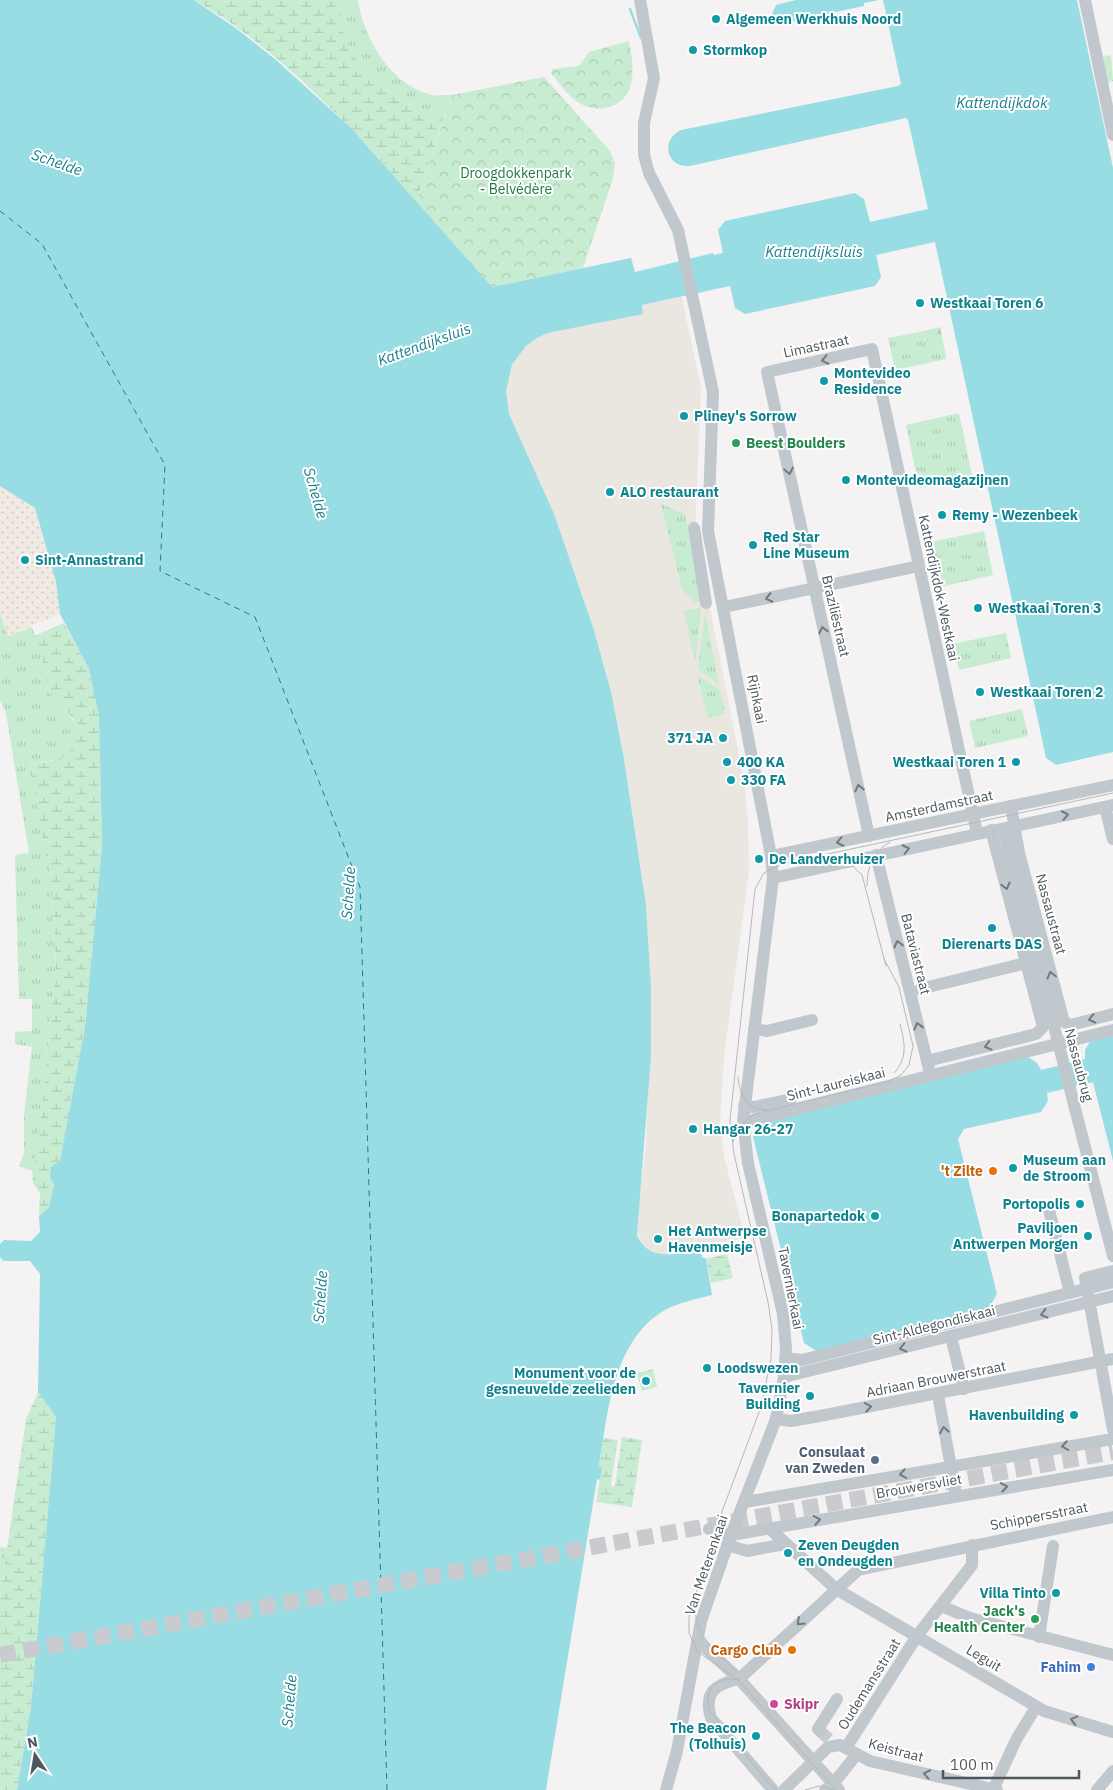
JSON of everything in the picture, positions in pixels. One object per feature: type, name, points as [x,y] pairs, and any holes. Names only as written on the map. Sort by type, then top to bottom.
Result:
[{"type":"street","name":"Rijnkaai","points":[[640,0],[654,78],[643,130],[644,155],[649,173],[668,206],[678,230],[713,392],[708,526],[771,856],[773,878],[744,1106]]},
{"type":"street","points":[[1085,0],[1113,134]]},
{"type":"street","name":"Limastraat","points":[[767,372],[872,350]]},
{"type":"street","name":"Kattendijkdok-Westkaai","points":[[872,350],[977,834]]},
{"type":"street","name":"Braziliëstraat","points":[[767,372],[869,836]]},
{"type":"street","points":[[694,528],[706,603]]},
{"type":"street","points":[[724,607],[919,566]]},
{"type":"street","name":"Amsterdamstraat","points":[[771,856],[1113,785]]},
{"type":"street","name":"Nassaustraat","points":[[1011,806],[1019,853],[1064,1022],[1071,1025],[1113,1014]]},
{"type":"street","points":[[773,878],[1109,806],[1113,839]]},
{"type":"street","points":[[931,1076],[927,1061],[1036,1034],[1043,1027],[992,830]]},
{"type":"street","name":"Nassaustraat","points":[[1005,836],[1052,1025]]},
{"type":"street","name":"Bataviastraat","points":[[876,855],[927,1061]]},
{"type":"street","points":[[920,989],[1026,963]]},
{"type":"street","points":[[754,1029],[767,1030],[812,1020]]},
{"type":"street","name":"Nassaubrug","points":[[1052,1025],[1112,1252]]},
{"type":"street","name":"Sint-Laureiskaai","points":[[749,1121],[1113,1030]]},
{"type":"street","name":"Sint-Laureiskaai","points":[[744,1106],[762,1106],[792,1099]]},
{"type":"street","name":"Tavernierkaai","points":[[744,1106],[743,1122],[748,1163],[783,1314],[786,1354],[784,1377],[776,1419],[745,1502]]},
{"type":"street","points":[[1048,1206],[1070,1293]]},
{"type":"street","points":[[1113,1271],[1085,1278],[1107,1360],[1113,1430]]},
{"type":"street","name":"Sint-Aldegondiskaai","points":[[793,1360],[802,1360],[1113,1282]]},
{"type":"street","name":"Sint-Aldegondiskaai","points":[[784,1377],[1113,1296]]},
{"type":"street","points":[[951,1337],[964,1389]]},
{"type":"street","name":"Adriaan Brouwerstraat","points":[[776,1419],[791,1421],[938,1395],[1107,1360]]},
{"type":"street","points":[[938,1395],[956,1495]]},
{"type":"street","name":"Brouwersvliet","points":[[745,1502],[951,1465],[1113,1439]]},
{"type":"street","name":"Brouwersvliet","points":[[729,1540],[769,1528],[1113,1470]]},
{"type":"street","name":"Van Meterenkaai","points":[[666,1790],[677,1751],[697,1640],[729,1540],[745,1502]]},
{"type":"street","name":"Schippersstraat","points":[[739,1680],[858,1570],[972,1545],[1052,1537],[1113,1517]]},
{"type":"street","points":[[709,1528],[747,1551],[785,1544]]},
{"type":"street","name":"Leguit","points":[[769,1528],[836,1589],[1044,1712],[1113,1732]]},
{"type":"street","points":[[1039,1637],[1045,1611],[1052,1537]]},
{"type":"street","name":"Oudemansstraat","points":[[837,1744],[972,1565],[972,1545]]},
{"type":"street","points":[[941,1606],[970,1618],[1113,1655]]},
{"type":"street","points":[[697,1640],[739,1680],[812,1762],[832,1788]]},
{"type":"street","points":[[739,1680],[722,1684],[712,1692],[709,1704],[711,1718],[773,1790]]},
{"type":"street","points":[[837,1699],[818,1729],[837,1744]]},
{"type":"street","points":[[994,1789],[1016,1740],[1036,1707]]},
{"type":"street","points":[[784,1790],[828,1747],[837,1744]]},
{"type":"street","points":[[832,1788],[837,1744]]},
{"type":"street","name":"Keistraat","points":[[837,1744],[870,1761],[994,1789]]},
{"type":"street","points":[[1097,1790],[1113,1771]]},
{"type":"shaded area","points":[[678,297],[682,298],[701,388],[695,532],[744,781],[748,822],[749,871],[724,1056],[720,1122],[724,1156],[745,1238],[662,1255],[644,1248],[636,1229],[646,1145],[651,987],[646,905],[624,759],[593,627],[573,568],[509,414],[506,391],[512,366],[526,346],[537,338],[548,333],[643,313],[641,305]]},
{"type":"green space","points":[[194,0],[341,0],[340,17],[344,35],[356,59],[366,71],[388,91],[401,99],[444,118],[416,203],[376,155],[296,75],[236,27]]},
{"type":"green space","points":[[341,0],[358,0],[372,43],[391,70],[402,80],[415,89],[432,95],[452,95],[444,118],[401,99],[388,91],[366,71],[356,59],[344,35],[340,17]]},
{"type":"green space","points":[[629,41],[632,59],[630,87],[621,101],[612,106],[596,108],[581,104],[569,94],[551,73],[552,69],[579,66],[589,52]]},
{"type":"green space","points":[[1111,55],[1113,81],[1106,83],[1101,57]]},
{"type":"green space","name":"Droogdokkenpark - Belvédère","points":[[544,77],[610,151],[615,163],[613,178],[583,268],[491,287],[416,203],[452,95]]},
{"type":"green space","points":[[940,327],[945,351],[936,352],[933,339],[922,341],[920,332]]},
{"type":"green space","points":[[920,332],[922,341],[933,339],[936,352],[945,351],[946,359],[895,370],[888,338]]},
{"type":"green space","points":[[959,413],[972,476],[919,488],[906,425]]},
{"type":"green space","points":[[661,504],[685,514],[701,599],[696,603],[682,589]]},
{"type":"green space","points":[[984,531],[993,575],[940,587],[931,542]]},
{"type":"green space","points":[[700,608],[701,614],[695,662],[684,611]]},
{"type":"green space","points":[[0,612],[8,636],[32,627],[44,665],[48,689],[79,727],[72,747],[63,757],[29,765],[50,862],[56,965],[38,1149],[32,1171],[19,1166],[24,1153],[24,1114],[32,1047],[15,1044],[15,1032],[32,1031],[32,999],[19,999],[15,855],[29,853],[6,713],[0,700]]},
{"type":"green space","points":[[705,613],[719,685],[699,670],[698,665]]},
{"type":"green space","points":[[64,623],[89,669],[99,716],[102,846],[85,1027],[60,1162],[57,1163],[50,1177],[54,1185],[49,1207],[39,1216],[40,1193],[33,1183],[32,1171],[38,1149],[56,965],[50,862],[46,857],[29,765],[57,760],[63,757],[72,746],[79,726],[48,689],[44,665],[34,636]]},
{"type":"green space","points":[[1006,633],[1011,658],[1003,660],[1001,652],[990,654],[986,637]]},
{"type":"green space","points":[[986,637],[990,654],[1001,652],[1003,660],[959,670],[953,644]]},
{"type":"green space","points":[[697,675],[720,690],[725,714],[708,718]]},
{"type":"green space","points":[[1022,709],[1028,736],[975,748],[969,721]]},
{"type":"green space","points":[[727,1254],[733,1278],[711,1283],[706,1259]]},
{"type":"green space","points":[[653,1369],[657,1387],[642,1391],[637,1373]]},
{"type":"green space","points":[[38,1392],[56,1417],[31,1707],[17,1790],[0,1790],[0,1597],[26,1419]]},
{"type":"green space","points":[[622,1437],[642,1440],[632,1507],[596,1502],[602,1467],[599,1466],[603,1438],[618,1440],[611,1484],[613,1487],[615,1485]]},
{"type":"green space","points":[[0,1547],[7,1548],[0,1597]]},
{"type":"sand","name":"Sint-Annastrand","points":[[0,486],[35,508],[56,582],[60,614],[8,636],[0,612]]},
{"type":"water","points":[[0,0],[194,0],[237,29],[276,60],[352,129],[492,287],[631,258],[635,272],[713,253],[714,255],[723,253],[718,230],[725,221],[855,193],[864,199],[870,222],[928,209],[906,118],[690,166],[676,163],[671,158],[668,146],[674,134],[681,130],[901,84],[883,0],[1077,0],[1113,168],[1113,752],[1056,765],[1046,758],[935,242],[876,255],[881,277],[875,286],[745,314],[735,308],[730,286],[642,305],[643,314],[548,333],[537,338],[526,346],[512,365],[506,391],[509,414],[554,514],[593,627],[611,692],[624,759],[646,905],[651,987],[651,1055],[637,1235],[642,1244],[656,1253],[673,1254],[700,1248],[702,1257],[706,1259],[712,1295],[667,1309],[649,1322],[635,1338],[624,1357],[616,1378],[606,1423],[599,1466],[602,1467],[600,1480],[597,1479],[546,1790],[17,1790],[31,1707],[56,1417],[38,1392],[40,1274],[30,1261],[3,1261],[0,1257],[0,1244],[4,1240],[31,1241],[40,1232],[39,1216],[49,1207],[54,1185],[50,1177],[51,1167],[60,1161],[85,1027],[102,846],[99,716],[89,669],[60,614],[56,582],[35,508],[0,486]]},
{"type":"water","points":[[796,0],[879,0],[864,3],[864,6],[784,23],[773,19],[772,14],[776,5]]},
{"type":"water","name":"Bonapartedok","points":[[1113,1034],[1113,1161],[1093,1082],[1047,1093],[1048,1101],[1041,1112],[964,1129],[958,1139],[997,1294],[989,1308],[818,1352],[804,1343],[753,1137],[761,1122],[1027,1056],[1037,1063],[1041,1070],[1085,1059],[1085,1050],[1091,1040]]},
{"type":"waterway","points":[[630,9],[641,38]]},
{"type":"ferry route","points":[[0,211],[42,244],[165,465],[160,571],[255,617],[360,887],[387,1790]]},
{"type":"tunnel","points":[[0,1655],[1113,1452]]},
{"type":"tunnel","points":[[820,1731],[829,1739]]},
{"type":"tram line","points":[[836,1790],[737,1679],[698,1652],[689,1633],[689,1616],[717,1525],[761,1407],[771,1359],[772,1329],[768,1302],[734,1154],[730,1120],[755,889],[764,873],[781,864],[1113,793]]},
{"type":"tram line","points":[[867,886],[868,873],[875,855],[890,842]]},
{"type":"tram line","points":[[827,858],[848,862],[862,875],[886,966]]},
{"type":"tram line","points":[[733,1142],[739,1127],[754,1114],[889,1081],[901,1075],[909,1065],[913,1046],[899,987],[884,959]]},
{"type":"tram line","points":[[894,1073],[902,1062],[904,1050],[900,1024]]},
{"type":"tram line","points":[[738,1077],[740,1090],[745,1100],[754,1107],[767,1110]]},
{"type":"tram line","points":[[696,1605],[696,1615],[702,1633],[735,1671]]},
{"type":"tram line","points":[[739,1680],[725,1680],[714,1685],[708,1696],[709,1710],[768,1782],[777,1790]]},
{"type":"tram line","points":[[805,1790],[819,1786],[834,1790]]},
{"type":"place","name":"Algemeen Werkhuis Noord","points":[[716,19]]},
{"type":"place","name":"Stormkop","points":[[693,50]]},
{"type":"place","name":"Westkaai Toren 6","points":[[920,303]]},
{"type":"place","name":"Montevideo Residence","points":[[824,381]]},
{"type":"place","name":"Pliney's Sorrow","points":[[684,416]]},
{"type":"place","name":"Beest Boulders","points":[[736,443]]},
{"type":"place","name":"Montevideomagazijnen","points":[[846,480]]},
{"type":"place","name":"ALO restaurant","points":[[610,492]]},
{"type":"place","name":"Remy - Wezenbeek","points":[[942,515]]},
{"type":"place","name":"Red Star Line Museum","points":[[753,545]]},
{"type":"place","name":"Sint-Annastrand","points":[[25,560]]},
{"type":"place","name":"Westkaai Toren 3","points":[[978,608]]},
{"type":"place","name":"Westkaai Toren 2","points":[[980,692]]},
{"type":"place","name":"371 JA","points":[[723,738]]},
{"type":"place","name":"400 KA","points":[[727,762]]},
{"type":"place","name":"Westkaai Toren 1","points":[[1016,762]]},
{"type":"place","name":"330 FA","points":[[731,780]]},
{"type":"place","name":"De Landverhuizer","points":[[759,859]]},
{"type":"place","name":"Dierenarts DAS","points":[[992,928]]},
{"type":"place","name":"Hangar 26-27","points":[[693,1129]]},
{"type":"place","name":"Museum aan de Stroom","points":[[1013,1168]]},
{"type":"place","name":"'t Zilte","points":[[993,1171]]},
{"type":"place","name":"Portopolis","points":[[1080,1204]]},
{"type":"place","name":"Bonapartedok","points":[[875,1216]]},
{"type":"place","name":"Paviljoen Antwerpen Morgen","points":[[1088,1236]]},
{"type":"place","name":"Het Antwerpse Havenmeisje","points":[[658,1239]]},
{"type":"place","name":"Loodswezen","points":[[707,1368]]},
{"type":"place","name":"Monument voor de gesneuvelde zeelieden","points":[[646,1381]]},
{"type":"place","name":"Tavernier Building","points":[[810,1396]]},
{"type":"place","name":"Havenbuilding","points":[[1074,1415]]},
{"type":"place","name":"Consulaat van Zweden","points":[[875,1460]]},
{"type":"place","name":"Zeven Deugden en Ondeugden","points":[[788,1553]]},
{"type":"place","name":"Villa Tinto","points":[[1056,1593]]},
{"type":"place","name":"Jack's Health Center","points":[[1035,1619]]},
{"type":"place","name":"Cargo Club","points":[[792,1650]]},
{"type":"place","name":"Fahim","points":[[1091,1667]]},
{"type":"place","name":"Skipr","points":[[774,1704]]},
{"type":"place","name":"The Beacon (Tolhuis)","points":[[756,1736]]},
{"type":"water label","name":"Kattendijkdok","points":[[1002,102]]},
{"type":"water label","name":"Schelde","points":[[57,162]]},
{"type":"water label","name":"Kattendijksluis","points":[[814,251]]},
{"type":"water label","name":"Kattendijksluis","points":[[424,344]]},
{"type":"water label","name":"Schelde","points":[[316,493]]},
{"type":"water label","name":"Schelde","points":[[348,893]]},
{"type":"water label","name":"Schelde","points":[[320,1297]]},
{"type":"water label","name":"Schelde","points":[[289,1701]]}]
